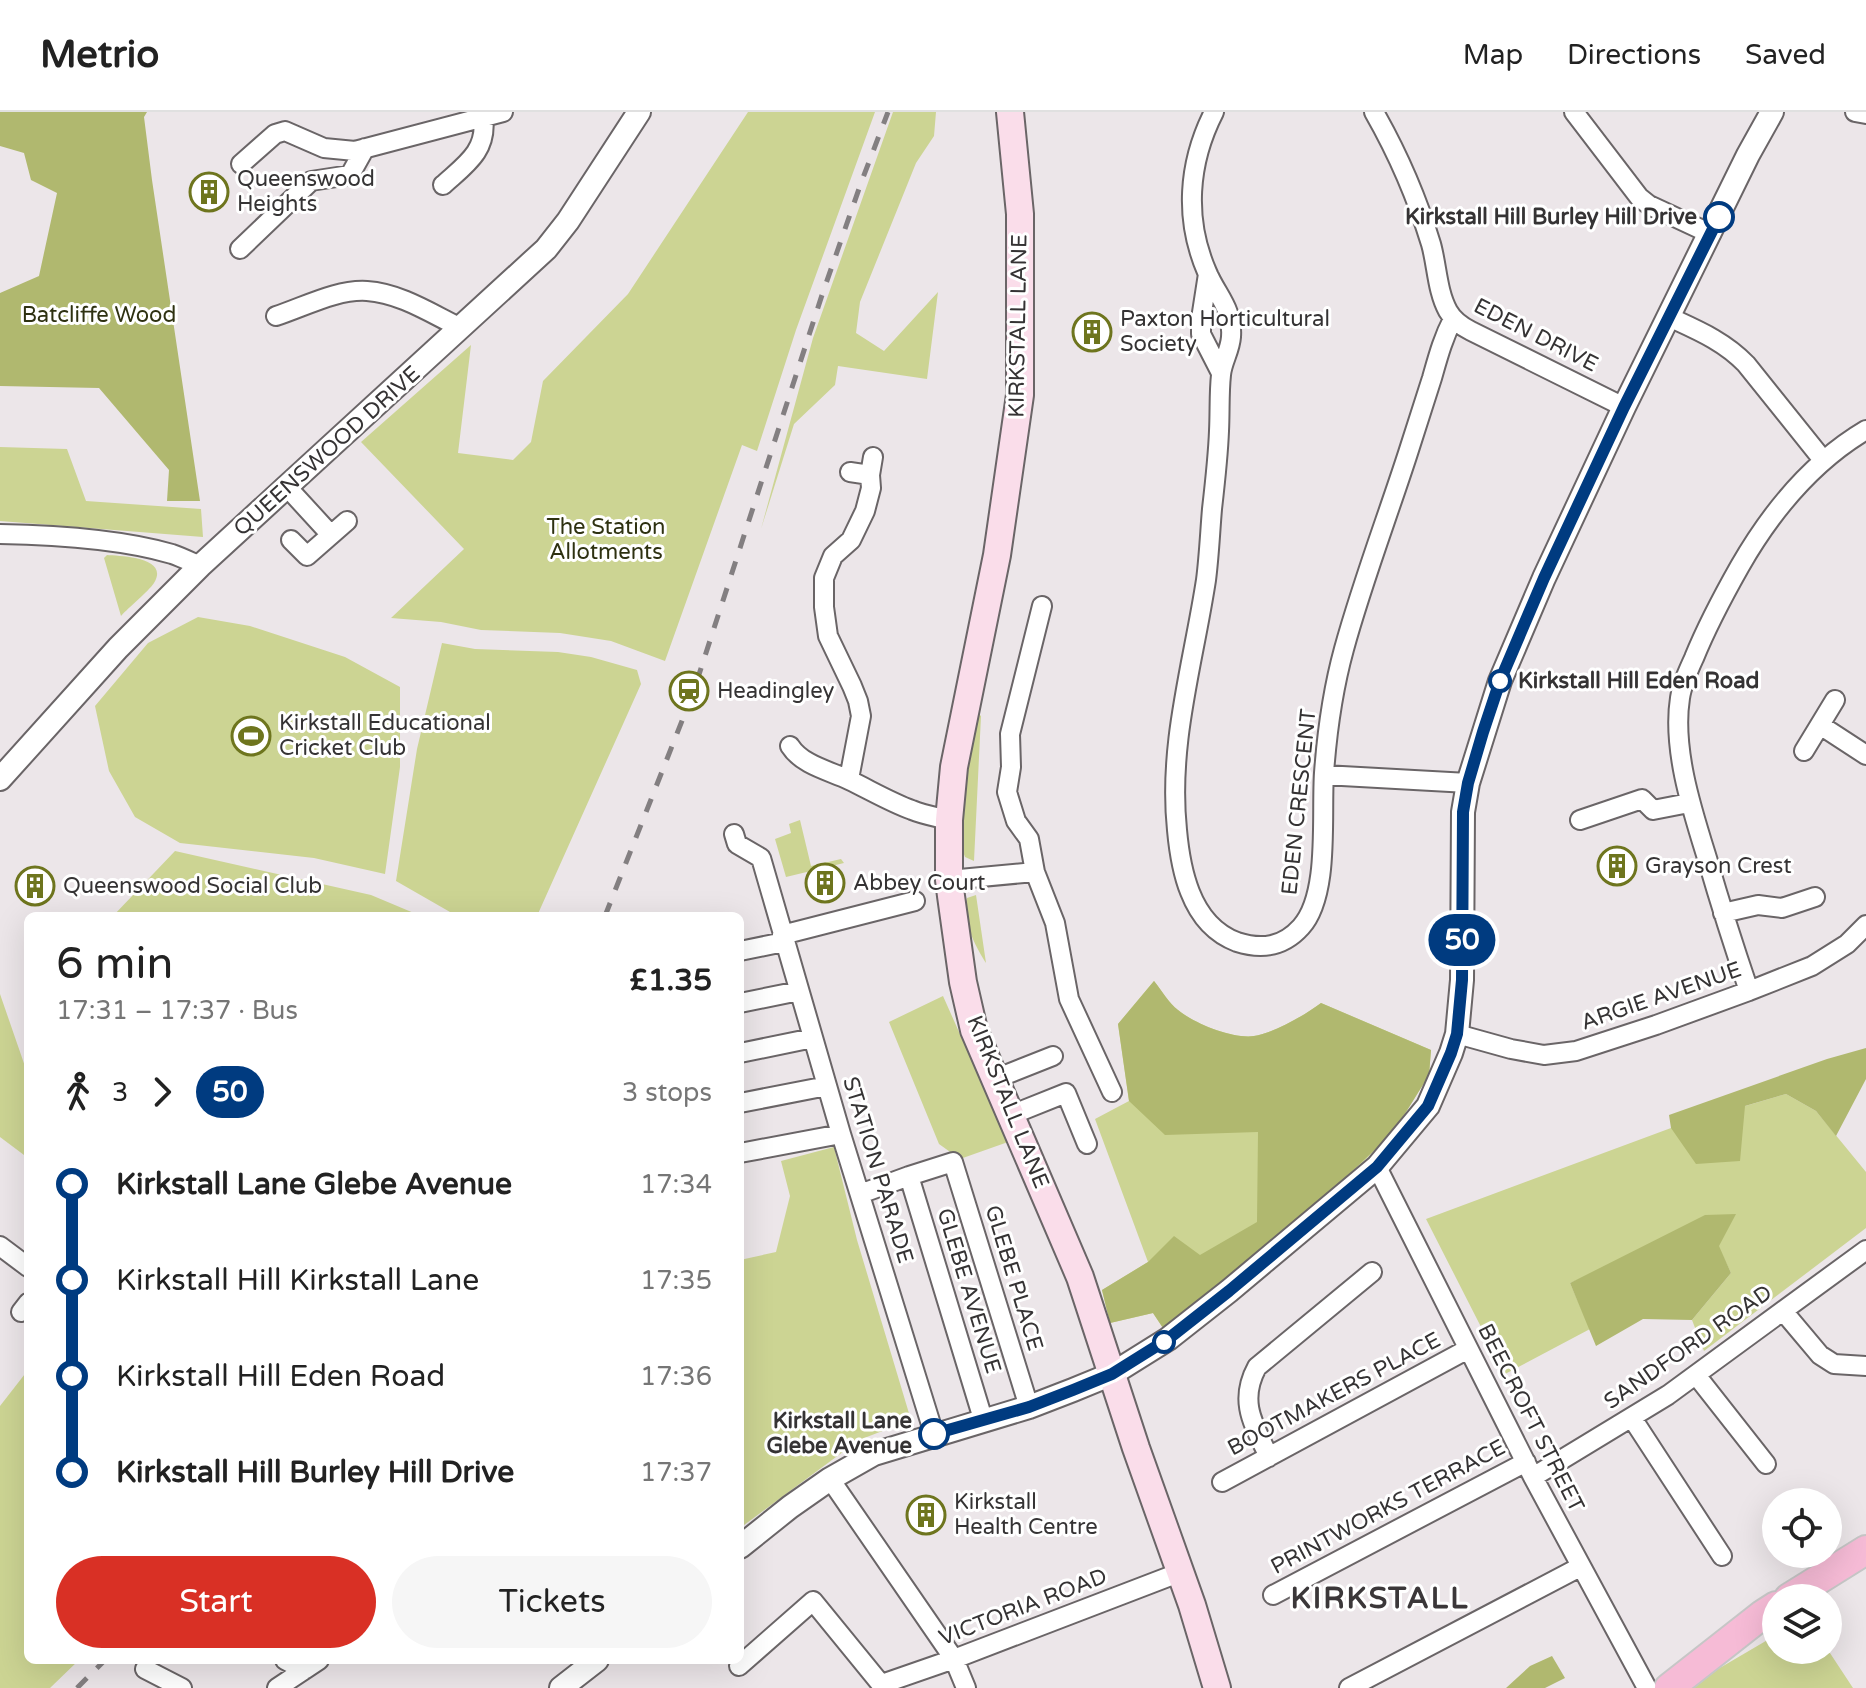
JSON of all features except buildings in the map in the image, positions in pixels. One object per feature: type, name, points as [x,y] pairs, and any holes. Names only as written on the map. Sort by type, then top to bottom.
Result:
[{"type":"main road","name":"KIRKSTALL LANE","points":[[1010,112],[1020,214],[1020,395],[997,555],[954,767],[949,820],[949,880],[963,982],[974,1030],[1080,1277],[1181,1572],[1217,1688]]},
{"type":"main road","points":[[1811,1584],[1866,1550]]},
{"type":"main road","points":[[1669,1688],[1762,1615]]},
{"type":"street","points":[[241,164],[275,134],[285,131],[324,148],[355,151],[503,112]]},
{"type":"street","name":"QUEENSWOOD DRIVE","points":[[0,779],[118,648],[200,566],[546,249],[568,221],[639,112]]},
{"type":"street","name":"EDEN CRESCENT","points":[[1214,112],[1195,161],[1191,202],[1208,274],[1226,305],[1231,326],[1230,343],[1221,373],[1206,578],[1182,710],[1174,798],[1183,874],[1197,908],[1218,932],[1241,943],[1273,946],[1289,939],[1308,919],[1316,902],[1327,732],[1343,651],[1444,337],[1453,319]]},
{"type":"street","name":"EDEN DRIVE","points":[[1374,112],[1419,207],[1443,298],[1453,319],[1471,331],[1624,407]]},
{"type":"street","points":[[1574,112],[1639,197],[1649,205],[1711,234]]},
{"type":"street","points":[[744,1544],[830,1479],[874,1454],[1029,1407],[1112,1374],[1168,1339],[1377,1167],[1428,1106],[1457,1034],[1462,980],[1462,833],[1468,783],[1496,694],[1521,630],[1624,407],[1772,112]]},
{"type":"street","points":[[1855,112],[1866,114]]},
{"type":"street","points":[[443,185],[475,156],[485,132],[483,117]]},
{"type":"street","points":[[240,249],[311,181],[350,175],[365,148]]},
{"type":"street","name":"EDEN CRESCENT","points":[[1208,274],[1201,334],[1221,373]]},
{"type":"street","points":[[276,316],[347,293],[366,291],[403,300],[461,328]]},
{"type":"street","points":[[1669,317],[1732,349],[1823,460]]},
{"type":"street","points":[[1749,991],[1689,803],[1678,729],[1680,696],[1715,611],[1764,526],[1823,460],[1866,430]]},
{"type":"street","points":[[849,779],[861,716],[852,686],[828,636],[824,578],[833,556],[851,540],[865,511],[871,488],[871,466],[850,472]]},
{"type":"street","points":[[287,487],[331,535]]},
{"type":"street","points":[[291,540],[307,556],[347,521]]},
{"type":"street","points":[[0,534],[44,535],[124,544],[172,554],[200,566]]},
{"type":"street","points":[[1042,606],[1010,734],[1011,767],[1007,792],[1016,821],[1029,839],[1035,872],[1055,923],[1069,999],[1112,1092]]},
{"type":"street","points":[[1804,751],[1835,700]]},
{"type":"street","points":[[1820,725],[1866,755]]},
{"type":"street","points":[[790,746],[811,763],[915,812],[949,820]]},
{"type":"street","points":[[1324,775],[1468,783]]},
{"type":"street","points":[[1580,820],[1642,799],[1653,810],[1689,803]]},
{"type":"street","name":"STATION PARADE","points":[[734,834],[737,844],[761,858],[841,1134],[934,1434]]},
{"type":"street","points":[[949,880],[1035,872]]},
{"type":"street","points":[[1723,913],[1758,905],[1782,908],[1815,897]]},
{"type":"street","points":[[744,949],[782,932],[915,901]]},
{"type":"street","name":"ARGIE AVENUE","points":[[1457,1034],[1544,1055],[1576,1051],[1812,966],[1847,944],[1866,925]]},
{"type":"street","points":[[744,1002],[799,991]]},
{"type":"street","points":[[744,1052],[813,1038]]},
{"type":"street","points":[[995,1079],[1053,1056]]},
{"type":"street","points":[[744,1102],[827,1086]]},
{"type":"street","points":[[1011,1115],[1066,1093],[1087,1144]]},
{"type":"street","points":[[744,1152],[841,1134]]},
{"type":"street","name":"GLEBE PLACE","points":[[909,1176],[953,1162],[1029,1407]]},
{"type":"street","name":"BEECROFT STREET","points":[[1377,1167],[1529,1470],[1647,1688]]},
{"type":"street","points":[[860,1194],[909,1176]]},
{"type":"street","name":"GLEBE AVENUE","points":[[909,1176],[983,1419]]},
{"type":"street","points":[[0,1246],[24,1264]]},
{"type":"street","name":"SANDFORD ROAD","points":[[1529,1470],[1632,1418],[1866,1250]]},
{"type":"street","points":[[1269,1457],[1247,1404],[1257,1367],[1372,1272]]},
{"type":"street","points":[[1783,1311],[1820,1355],[1834,1364],[1866,1366]]},
{"type":"street","name":"BOOTMAKERS PLACE","points":[[1222,1482],[1468,1349]]},
{"type":"street","points":[[1696,1375],[1766,1464]]},
{"type":"street","points":[[1632,1418],[1722,1556]]},
{"type":"street","name":"PRINTWORKS TERRACE","points":[[1273,1595],[1529,1470]]},
{"type":"street","points":[[830,1479],[954,1659],[966,1688]]},
{"type":"street","points":[[1349,1688],[1580,1567]]},
{"type":"street","name":"VICTORIA ROAD","points":[[883,1686],[1181,1572]]},
{"type":"street","points":[[744,1662],[813,1601],[883,1686]]},
{"type":"street","points":[[561,1688],[589,1664]]},
{"type":"street","points":[[277,1688],[312,1665]]},
{"type":"street","points":[[145,1669],[182,1688]]},
{"type":"green space","name":"Batcliffe Wood","points":[[0,112],[147,112],[144,117],[152,180],[200,501],[167,501],[169,470],[99,388],[0,386],[0,293],[39,276],[57,193],[31,180],[24,153],[0,146]]},
{"type":"green space","name":"The Station Allotments","points":[[748,112],[875,112],[796,330],[757,451],[742,445],[665,661],[611,641],[560,633],[481,630],[441,622],[391,618],[464,549],[361,442],[471,345],[458,453],[513,460],[531,442],[543,381],[628,294]]},
{"type":"green space","points":[[893,112],[936,112],[934,136],[916,163],[860,302],[856,333],[884,351],[938,292],[927,379],[838,366],[835,385],[794,424],[761,529],[813,338]]},
{"type":"green space","points":[[0,447],[67,449],[86,501],[201,509],[203,537],[0,521]]},
{"type":"green space","points":[[107,555],[132,557],[150,563],[157,574],[151,587],[121,616],[104,558]]},
{"type":"green space","name":"Kirkstall Educational Cricket Club","points":[[198,617],[250,626],[345,657],[400,687],[400,767],[385,874],[314,858],[180,843],[135,817],[109,771],[95,706],[148,643]]},
{"type":"green space","points":[[442,643],[475,649],[558,652],[591,657],[637,670],[641,684],[539,912],[450,912],[396,881],[417,749]]},
{"type":"green space","points":[[975,711],[981,716],[974,861],[965,857],[961,846],[963,782]]},
{"type":"green space","points":[[800,820],[811,866],[841,859],[844,863],[786,877],[775,839],[791,833],[789,824]]},
{"type":"green space","points":[[175,851],[371,895],[411,912],[117,912]]},
{"type":"green space","points":[[976,895],[986,963],[967,923],[967,898]]},
{"type":"green space","points":[[1154,981],[1178,1010],[1225,1033],[1245,1036],[1262,1034],[1289,1023],[1321,1003],[1431,1050],[1429,1075],[1386,1139],[1363,1162],[1163,1328],[1153,1313],[1110,1323],[1102,1290],[1148,1262],[1095,1119],[1129,1101],[1118,1024]]},
{"type":"green space","points":[[1154,981],[1178,1010],[1225,1033],[1245,1036],[1262,1034],[1289,1023],[1321,1003],[1431,1050],[1429,1075],[1386,1139],[1306,1215],[1163,1328],[1153,1313],[1110,1323],[1102,1290],[1148,1262],[1174,1236],[1200,1255],[1257,1222],[1258,1132],[1165,1135],[1129,1101],[1118,1024]]},
{"type":"green space","points":[[0,994],[24,1063],[24,1155],[0,1137]]},
{"type":"green space","points":[[943,996],[1008,1142],[960,1159],[939,1144],[889,1022]]},
{"type":"green space","points":[[1866,1048],[1866,1079],[1836,1136],[1816,1111],[1786,1094],[1745,1106],[1740,1161],[1696,1164],[1671,1128],[1669,1115]]},
{"type":"green space","points":[[1786,1094],[1816,1111],[1866,1172],[1866,1228],[1704,1351],[1692,1320],[1731,1273],[1718,1246],[1735,1214],[1570,1283],[1590,1329],[1505,1374],[1426,1219],[1671,1128]]},
{"type":"green space","points":[[834,1147],[857,1240],[911,1420],[859,1440],[744,1525],[744,1259],[776,1252],[790,1196],[781,1161]]},
{"type":"green space","points":[[1736,1214],[1719,1246],[1731,1273],[1692,1320],[1643,1319],[1596,1346],[1570,1283],[1705,1215]]},
{"type":"green space","points":[[24,1375],[24,1664],[75,1664],[50,1688],[0,1688],[0,1406]]},
{"type":"green space","points":[[1762,1643],[1762,1664],[1837,1664],[1853,1688],[1694,1688],[1718,1669]]},
{"type":"green space","points":[[1552,1656],[1565,1678],[1545,1688],[1506,1688],[1530,1666]]},
{"type":"railway","points":[[607,912],[693,693],[822,295],[888,112]]},
{"type":"railway","points":[[77,1688],[101,1664]]},
{"type":"bus line","name":"50","points":[[934,1434],[1029,1407],[1073,1390],[1112,1374],[1168,1339],[1377,1167],[1428,1106],[1457,1034],[1462,980],[1463,812],[1483,732],[1500,681],[1544,578],[1624,407],[1719,217]]},
{"type":"place","name":"Queenswood Heights","points":[[209,192]]},
{"type":"place","name":"Kirkstall Hill Burley Hill Drive","points":[[1719,217]]},
{"type":"place","name":"Paxton Horticultural Society","points":[[1092,332]]},
{"type":"place","name":"Kirkstall Hill Eden Road","points":[[1500,681]]},
{"type":"place","name":"Headingley","points":[[689,691]]},
{"type":"place","name":"Kirkstall Educational Cricket Club","points":[[251,736]]},
{"type":"place","name":"Grayson Crest","points":[[1617,866]]},
{"type":"place","name":"Abbey Court","points":[[825,883]]},
{"type":"place","name":"Queenswood Social Club","points":[[35,886]]},
{"type":"place","name":"Kirkstall Lane Glebe Avenue","points":[[934,1434]]},
{"type":"place","name":"Kirkstall Health Centre","points":[[926,1515]]},
{"type":"district","name":"KIRKSTALL","points":[[1380,1598]]}]
